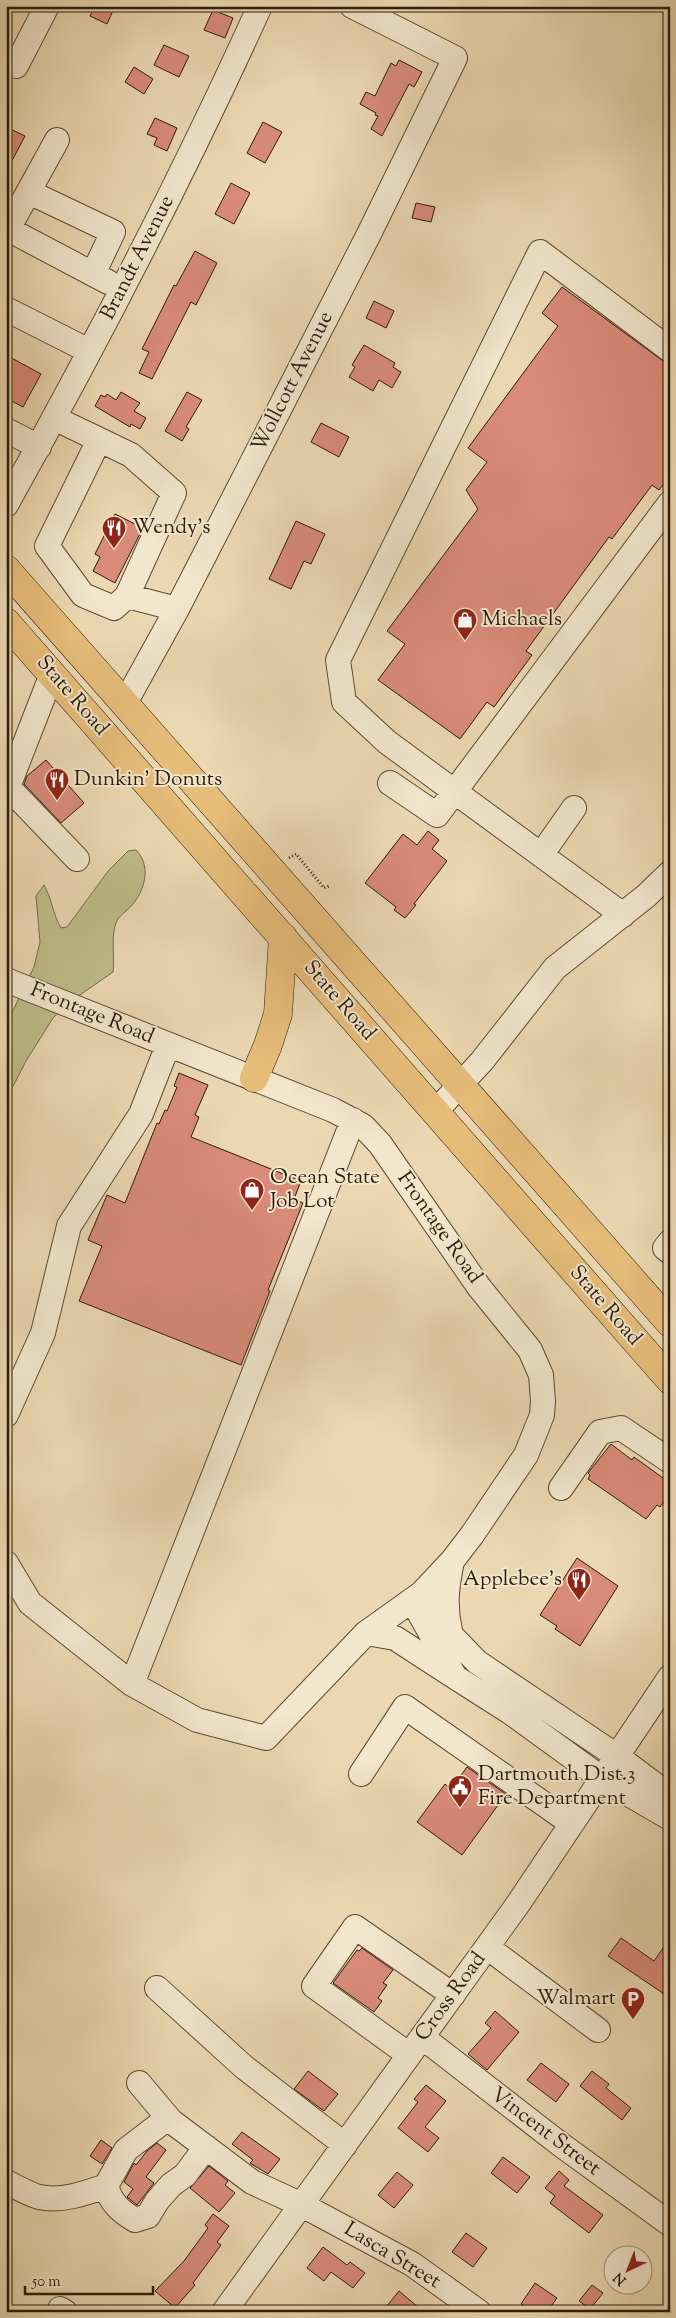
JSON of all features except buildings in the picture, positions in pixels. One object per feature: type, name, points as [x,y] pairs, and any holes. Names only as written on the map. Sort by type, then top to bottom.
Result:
[{"type":"main road","name":"State Road","points":[[6,569],[670,1323]]},
{"type":"main road","name":"State Road","points":[[6,622],[670,1380]]},
{"type":"main road","points":[[254,1078],[268,1045],[278,1014],[283,937]]},
{"type":"street","points":[[16,66],[47,6]]},
{"type":"street","name":"Brandt Avenue","points":[[6,505],[122,290],[223,89],[260,6]]},
{"type":"street","name":"Wollcott Avenue","points":[[125,703],[177,609],[369,234],[456,58],[352,6]]},
{"type":"street","points":[[57,140],[7,229],[122,290]]},
{"type":"street","points":[[29,192],[113,232],[93,274]]},
{"type":"street","points":[[623,915],[387,742],[344,702],[338,660],[540,252],[670,350]]},
{"type":"street","points":[[6,309],[89,351]]},
{"type":"street","points":[[54,418],[100,440],[131,455],[174,493],[127,596],[114,608],[83,595],[47,546],[100,440]]},
{"type":"street","points":[[6,430],[39,446]]},
{"type":"street","points":[[390,783],[437,815],[670,503]]},
{"type":"street","points":[[127,596],[177,609]]},
{"type":"street","points":[[52,674],[8,787],[77,859]]},
{"type":"street","points":[[541,855],[574,808]]},
{"type":"street","points":[[436,1111],[462,1085],[555,968],[623,915],[670,873]]},
{"type":"street","name":"Frontage Road","points":[[6,980],[254,1078],[353,1120],[372,1134],[480,1287],[530,1350],[541,1375],[544,1401],[542,1415],[531,1445],[472,1535],[452,1561],[417,1596],[366,1633],[266,1738],[197,1720],[132,1684]]},
{"type":"street","points":[[6,1415],[43,1333],[69,1226],[142,1114],[168,1045]]},
{"type":"street","points":[[6,1563],[30,1603],[132,1684],[353,1120]]},
{"type":"street","points":[[670,1242],[665,1248],[670,1252]]},
{"type":"street","points":[[561,1488],[600,1432],[621,1428],[670,1461]]},
{"type":"street","points":[[451,1635],[446,1610],[446,1587],[452,1561]]},
{"type":"street","points":[[417,1596],[451,1635],[478,1662],[618,1757],[670,1796]]},
{"type":"street","points":[[417,1596],[455,1677]]},
{"type":"street","points":[[366,1633],[395,1638],[510,1712],[600,1778],[670,1818]]},
{"type":"street","name":"Cross Road","points":[[224,2312],[487,1948],[600,1778],[618,1757],[670,1677]]},
{"type":"street","points":[[361,1774],[405,1707],[571,1823]]},
{"type":"street","name":"Vincent Street","points":[[453,1995],[354,1927],[314,1986],[416,2046],[560,2144],[670,2224]]},
{"type":"street","points":[[487,1948],[598,2030]]},
{"type":"street","points":[[157,1988],[244,2067],[345,2145]]},
{"type":"street","name":"Lasca Street","points":[[139,2083],[168,2118],[252,2182],[302,2205],[412,2264],[480,2312]]},
{"type":"street","points":[[6,2182],[39,2197],[52,2198],[82,2194],[106,2186],[126,2150],[168,2118]]},
{"type":"street","points":[[106,2186],[110,2199],[122,2212],[135,2220],[148,2216],[156,2202],[171,2185],[185,2175],[206,2147]]},
{"type":"path","points":[[291,861],[288,858],[296,854],[324,888],[329,886]]},
{"type":"path","points":[[316,886],[322,892]]},
{"type":"shaded area","points":[[136,850],[144,865],[144,881],[138,898],[119,917],[116,923],[113,937],[113,972],[67,1004],[53,1018],[26,1061],[6,1100],[6,1025],[34,967],[40,942],[36,896],[44,885],[61,928],[67,927],[109,870],[128,851]]},
{"type":"place","name":"Wendy's","points":[[114,549]]},
{"type":"place","name":"Michaels","points":[[465,641]]},
{"type":"place","name":"Dunkin' Donuts","points":[[57,801]]},
{"type":"place","name":"Ocean State Job Lot","points":[[252,1211]]},
{"type":"place","name":"Applebee's","points":[[579,1601]]},
{"type":"place","name":"Dartmouth Dist.3 Fire Department","points":[[460,1808]]},
{"type":"place","name":"Walmart","points":[[633,2020]]}]
